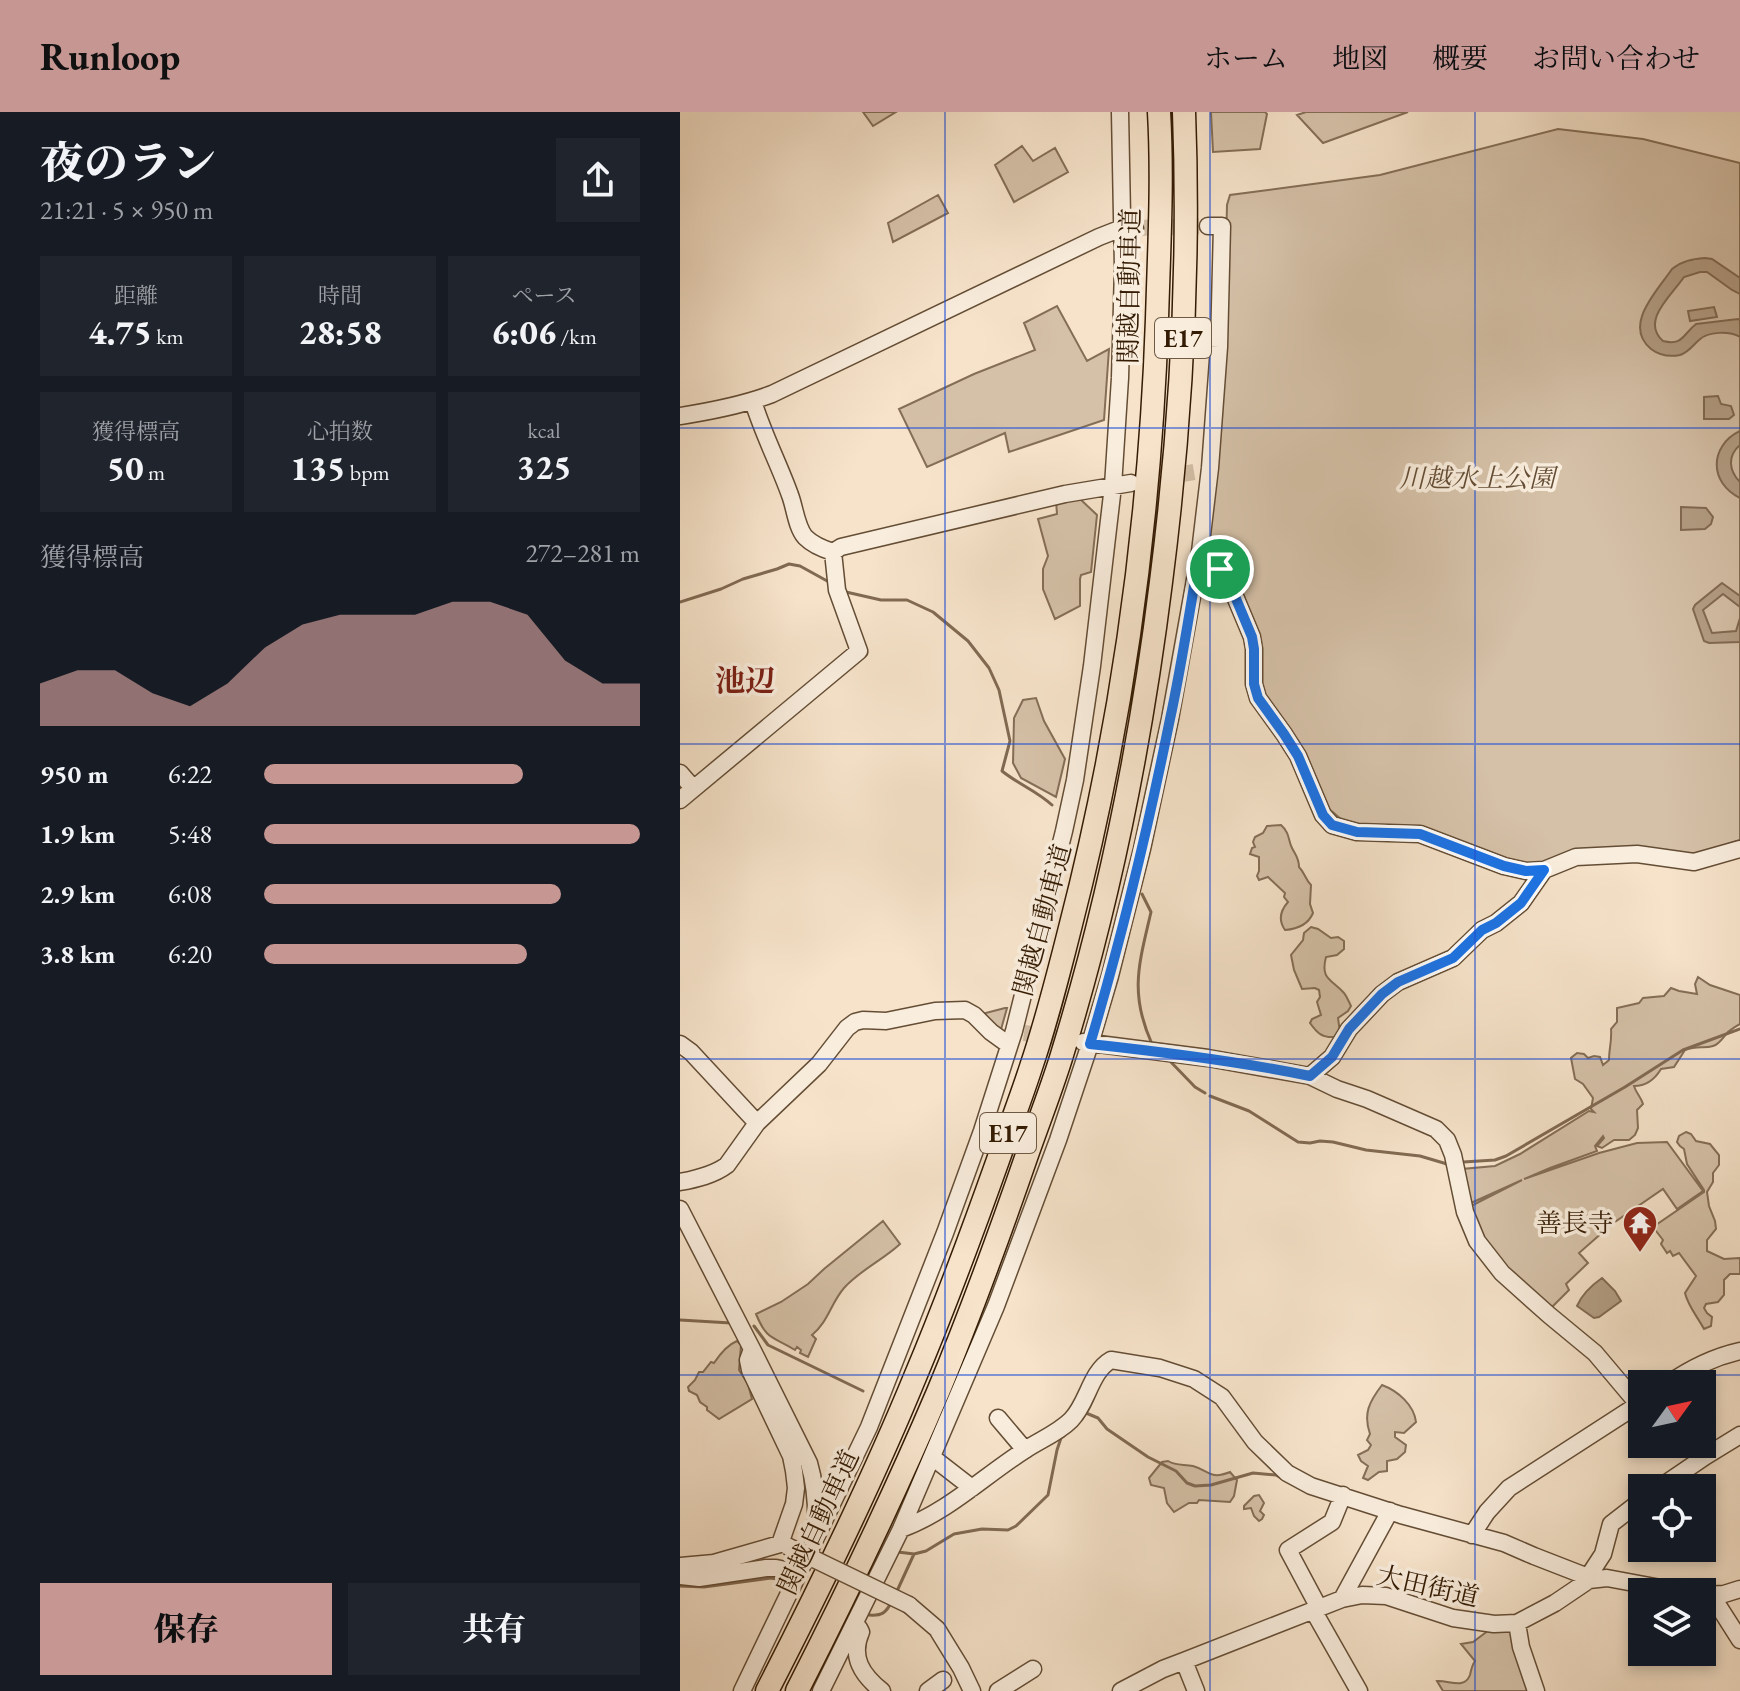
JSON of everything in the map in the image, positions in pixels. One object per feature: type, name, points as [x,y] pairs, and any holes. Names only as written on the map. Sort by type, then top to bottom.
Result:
[{"type":"highway","name":"関越自動車道","points":[[767,1691],[863,1495],[963,1259],[1032,1066],[1087,863],[1131,627],[1145,512],[1155,383],[1159,116]]},
{"type":"highway","name":"関越自動車道","points":[[797,1691],[846,1594],[939,1390],[1002,1227],[1061,1058],[1112,870],[1137,748],[1170,515],[1181,385],[1186,251],[1184,119]]},
{"type":"street","points":[[742,1691],[886,1387],[1016,1037],[1075,780],[1099,619],[1113,486],[1128,228],[1120,112]]},
{"type":"street","points":[[821,1691],[901,1529],[1001,1293],[1054,1152],[1086,1043],[1110,976],[1170,719],[1200,552],[1202,470],[1219,347],[1222,226],[1208,226]]},
{"type":"street","points":[[680,416],[753,401],[1099,237],[1128,228]]},
{"type":"street","points":[[753,401],[801,529],[807,538],[833,552],[841,547],[1065,494],[1131,483]]},
{"type":"street","points":[[680,800],[859,651],[837,587],[833,552]]},
{"type":"street","points":[[1200,552],[1220,569],[1234,594],[1252,637],[1254,684],[1258,698],[1298,756],[1323,815],[1332,825],[1357,832],[1420,834],[1504,866],[1526,871],[1544,870],[1576,857],[1637,854],[1694,862],[1740,849]]},
{"type":"street","points":[[680,773],[693,788]]},
{"type":"street","points":[[1310,1076],[1332,1057],[1349,1029],[1382,994],[1398,982],[1453,958],[1482,930],[1521,903],[1544,870]]},
{"type":"street","points":[[680,1182],[702,1177],[727,1165],[757,1123],[819,1064],[847,1028],[858,1020],[886,1021],[935,1011],[965,1010],[991,1032],[1016,1037]]},
{"type":"street","points":[[1086,1043],[1208,1058],[1310,1076],[1436,1129],[1447,1140],[1453,1155],[1465,1212],[1477,1241],[1502,1273],[1595,1353],[1628,1390]]},
{"type":"street","points":[[680,1044],[697,1057],[757,1123]]},
{"type":"street","points":[[680,1209],[809,1463],[817,1502],[816,1537]]},
{"type":"street","points":[[752,1349],[748,1360],[750,1370],[791,1456],[794,1471],[794,1504],[784,1545]]},
{"type":"street","points":[[1690,1370],[1721,1355],[1740,1351]]},
{"type":"street","points":[[901,1529],[920,1522],[1066,1425],[1081,1407],[1099,1369],[1111,1360],[1132,1362],[1194,1379],[1222,1397],[1255,1442],[1287,1473],[1341,1499],[1388,1515],[1504,1543],[1589,1578],[1628,1582]]},
{"type":"street","points":[[1472,1535],[1487,1512],[1509,1488],[1628,1411]]},
{"type":"street","points":[[998,1418],[1025,1450]]},
{"type":"street","points":[[1716,1447],[1738,1442]]},
{"type":"street","points":[[932,1457],[972,1488]]},
{"type":"street","points":[[1675,1474],[1693,1458]]},
{"type":"street","points":[[1341,1499],[1332,1522],[1288,1550],[1359,1691]]},
{"type":"street","points":[[1589,1578],[1603,1554],[1611,1524],[1628,1511]]},
{"type":"street","points":[[1342,1599],[1388,1515]]},
{"type":"street","points":[[680,1566],[714,1563],[784,1545],[909,1605],[937,1629],[972,1691]]},
{"type":"street","points":[[680,1576],[699,1578],[776,1568],[796,1580]]},
{"type":"street","name":"大田街道","points":[[1121,1691],[1163,1669],[1342,1599],[1362,1595],[1386,1596],[1453,1618],[1494,1624],[1517,1623],[1555,1603],[1589,1578]]},
{"type":"street","points":[[729,1691],[781,1594],[796,1580]]},
{"type":"street","points":[[1716,1593],[1740,1589]]},
{"type":"street","points":[[1716,1607],[1740,1640]]},
{"type":"street","points":[[830,1691],[861,1632],[856,1619]]},
{"type":"street","points":[[1517,1623],[1521,1647],[1536,1691]]},
{"type":"street","points":[[854,1649],[868,1678],[882,1691]]},
{"type":"street","points":[[1184,1661],[1196,1691]]},
{"type":"street","points":[[998,1691],[1033,1669]]},
{"type":"green space","points":[[863,112],[896,112],[873,126]]},
{"type":"green space","points":[[1211,112],[1265,112],[1260,149],[1213,152]]},
{"type":"green space","points":[[1306,112],[1408,112],[1323,143],[1297,115]]},
{"type":"green space","name":"川越水上公園","points":[[1558,129],[1643,139],[1740,163],[1740,840],[1698,854],[1519,864],[1342,820],[1328,808],[1261,688],[1261,662],[1205,544],[1224,328],[1227,205],[1230,195],[1380,175]]},
{"type":"green space","points":[[1022,146],[1033,161],[1055,148],[1068,172],[1014,202],[995,165]]},
{"type":"green space","points":[[938,195],[948,213],[893,242],[888,223]]},
{"type":"green space","points":[[1057,306],[1087,361],[1109,349],[1104,420],[1009,452],[1005,433],[927,467],[899,409],[1035,350],[1024,323]]},
{"type":"green space","points":[[1078,497],[1097,515],[1091,572],[1081,575],[1080,606],[1055,619],[1043,589],[1043,569],[1048,556],[1038,519],[1057,514],[1056,501]]},
{"type":"green space","points":[[1036,698],[1044,721],[1065,759],[1056,797],[1021,778],[1013,763],[1014,718],[1023,700]]},
{"type":"green space","points":[[1281,825],[1299,867],[1311,885],[1313,913],[1302,926],[1285,930],[1281,919],[1288,902],[1285,893],[1268,877],[1259,880],[1259,857],[1250,854],[1255,847],[1255,837],[1263,833],[1267,826]]},
{"type":"green space","points":[[1311,927],[1344,941],[1344,949],[1337,955],[1326,957],[1325,965],[1326,975],[1344,993],[1351,1006],[1338,1018],[1340,1032],[1335,1037],[1320,1034],[1310,1023],[1321,1015],[1317,1002],[1319,990],[1302,989],[1294,970],[1291,955]]},
{"type":"green space","points":[[1698,977],[1710,985],[1740,995],[1740,1024],[1715,1045],[1685,1050],[1674,1067],[1661,1069],[1650,1081],[1634,1086],[1643,1104],[1637,1110],[1638,1128],[1629,1140],[1614,1140],[1602,1148],[1597,1146],[1603,1136],[1595,1146],[1597,1151],[1524,1179],[1637,1143],[1667,1142],[1703,1191],[1677,1209],[1663,1189],[1612,1224],[1579,1253],[1588,1263],[1566,1284],[1569,1290],[1550,1309],[1507,1268],[1479,1232],[1469,1207],[1522,1180],[1471,1203],[1462,1169],[1495,1166],[1589,1111],[1594,1112],[1591,1109],[1593,1098],[1575,1079],[1571,1058],[1577,1053],[1588,1058],[1600,1057],[1603,1065],[1609,1060],[1611,1029],[1617,1022],[1617,1008],[1639,1003],[1643,998],[1664,996],[1671,988],[1697,994],[1695,984]]},
{"type":"green space","points":[[1007,1008],[1000,1033],[978,1015]]},
{"type":"green space","points":[[1686,1132],[1696,1141],[1710,1144],[1719,1155],[1719,1165],[1707,1192],[1716,1229],[1707,1240],[1707,1251],[1724,1259],[1740,1258],[1740,1274],[1730,1274],[1724,1280],[1724,1295],[1718,1302],[1706,1304],[1704,1308],[1712,1317],[1711,1326],[1704,1329],[1685,1293],[1696,1276],[1679,1253],[1673,1256],[1670,1251],[1667,1253],[1661,1244],[1663,1240],[1653,1227],[1704,1192],[1687,1164],[1684,1149],[1677,1142],[1679,1136]]},
{"type":"green space","points":[[883,1221],[900,1244],[844,1288],[812,1335],[816,1339],[808,1357],[800,1353],[797,1347],[795,1350],[767,1334],[756,1314],[808,1284]]},
{"type":"green space","points":[[737,1341],[741,1345],[739,1370],[748,1384],[752,1399],[719,1419],[688,1387],[699,1372],[703,1372]]},
{"type":"green space","points":[[1382,1385],[1404,1399],[1416,1422],[1404,1433],[1395,1432],[1395,1437],[1406,1445],[1405,1452],[1397,1459],[1387,1461],[1387,1471],[1379,1472],[1368,1480],[1363,1478],[1368,1466],[1358,1455],[1371,1445],[1367,1440],[1370,1434],[1367,1414]]},
{"type":"green space","points":[[1162,1462],[1193,1466],[1214,1475],[1230,1472],[1237,1480],[1234,1496],[1230,1502],[1199,1500],[1174,1512],[1167,1503],[1164,1488],[1151,1485],[1149,1478]]},
{"type":"green space","points":[[1259,1495],[1264,1503],[1260,1511],[1264,1515],[1259,1521],[1251,1508],[1244,1509],[1244,1506]]},
{"type":"green space","points":[[1489,1630],[1509,1630],[1516,1637],[1533,1691],[1443,1691],[1437,1681],[1460,1683],[1470,1675],[1475,1661],[1461,1644],[1473,1642]]},
{"type":"shaded area","points":[[1712,259],[1740,278],[1740,294],[1707,272],[1684,277],[1660,308],[1655,325],[1657,333],[1663,341],[1675,342],[1696,324],[1738,319],[1740,337],[1725,333],[1708,335],[1680,355],[1654,351],[1643,340],[1640,329],[1645,308],[1672,269],[1687,261]]},
{"type":"shaded area","points":[[1714,307],[1717,317],[1690,321],[1688,311]]},
{"type":"shaded area","points":[[1718,396],[1721,404],[1731,406],[1734,415],[1729,419],[1704,419],[1704,397]]},
{"type":"shaded area","points":[[1740,431],[1740,445],[1733,454],[1731,464],[1740,482],[1740,498],[1723,483],[1717,464],[1723,446]]},
{"type":"shaded area","points":[[1681,507],[1706,508],[1713,517],[1711,524],[1705,529],[1681,530]]},
{"type":"shaded area","points":[[1722,583],[1740,596],[1740,607],[1723,594],[1703,610],[1712,633],[1736,631],[1740,618],[1740,642],[1704,641],[1693,609]]},
{"type":"shaded area","points":[[1602,1278],[1621,1301],[1594,1318],[1577,1306],[1588,1290]]},
{"type":"waterway","points":[[680,602],[789,564],[800,566],[829,582]]},
{"type":"waterway","points":[[846,592],[881,600],[907,600],[933,612],[968,641],[989,668],[999,690],[1010,741],[1002,771],[1052,805]]},
{"type":"waterway","points":[[1142,894],[1151,912],[1140,963],[1138,994],[1152,1044]]},
{"type":"waterway","points":[[1463,1162],[1495,1160],[1506,1156],[1683,1050],[1740,1029]]},
{"type":"waterway","points":[[1168,1059],[1205,1093]]},
{"type":"waterway","points":[[1210,1096],[1249,1111],[1298,1142],[1333,1142],[1366,1150],[1420,1156],[1447,1164]]},
{"type":"waterway","points":[[680,1320],[731,1323]]},
{"type":"waterway","points":[[754,1326],[768,1345],[863,1391]]},
{"type":"waterway","points":[[1083,1417],[1086,1413],[1098,1418],[1107,1429],[1195,1486],[1211,1485],[1253,1473],[1276,1475],[1283,1479]]},
{"type":"waterway","points":[[898,1552],[914,1554],[926,1551],[954,1534],[982,1529],[1008,1530],[1016,1526],[1048,1495],[1057,1450],[1064,1436]]},
{"type":"waterway","points":[[897,1591],[914,1554]]},
{"type":"waterway","points":[[680,1586],[704,1587],[771,1578],[783,1580]]},
{"type":"waterway","points":[[869,1615],[883,1613],[892,1601]]},
{"type":"tunnel","points":[[1135,228],[1208,226]]},
{"type":"tunnel","points":[[1136,482],[1194,472]]},
{"type":"tunnel","points":[[1024,1033],[1078,1041]]},
{"type":"place","name":"善長寺","points":[[1640,1254]]},
{"type":"district","name":"池辺","points":[[745,680]]},
{"type":"route","points":[[1200,552],[1220,569],[1252,637],[1254,684],[1258,698],[1298,756],[1323,815],[1332,825],[1357,832],[1420,834],[1504,866],[1526,871],[1544,870],[1521,903],[1482,930],[1453,958],[1398,982],[1382,994],[1360,1015],[1332,1057],[1310,1076],[1208,1058],[1090,1044],[1142,849],[1170,719],[1200,552]]}]
